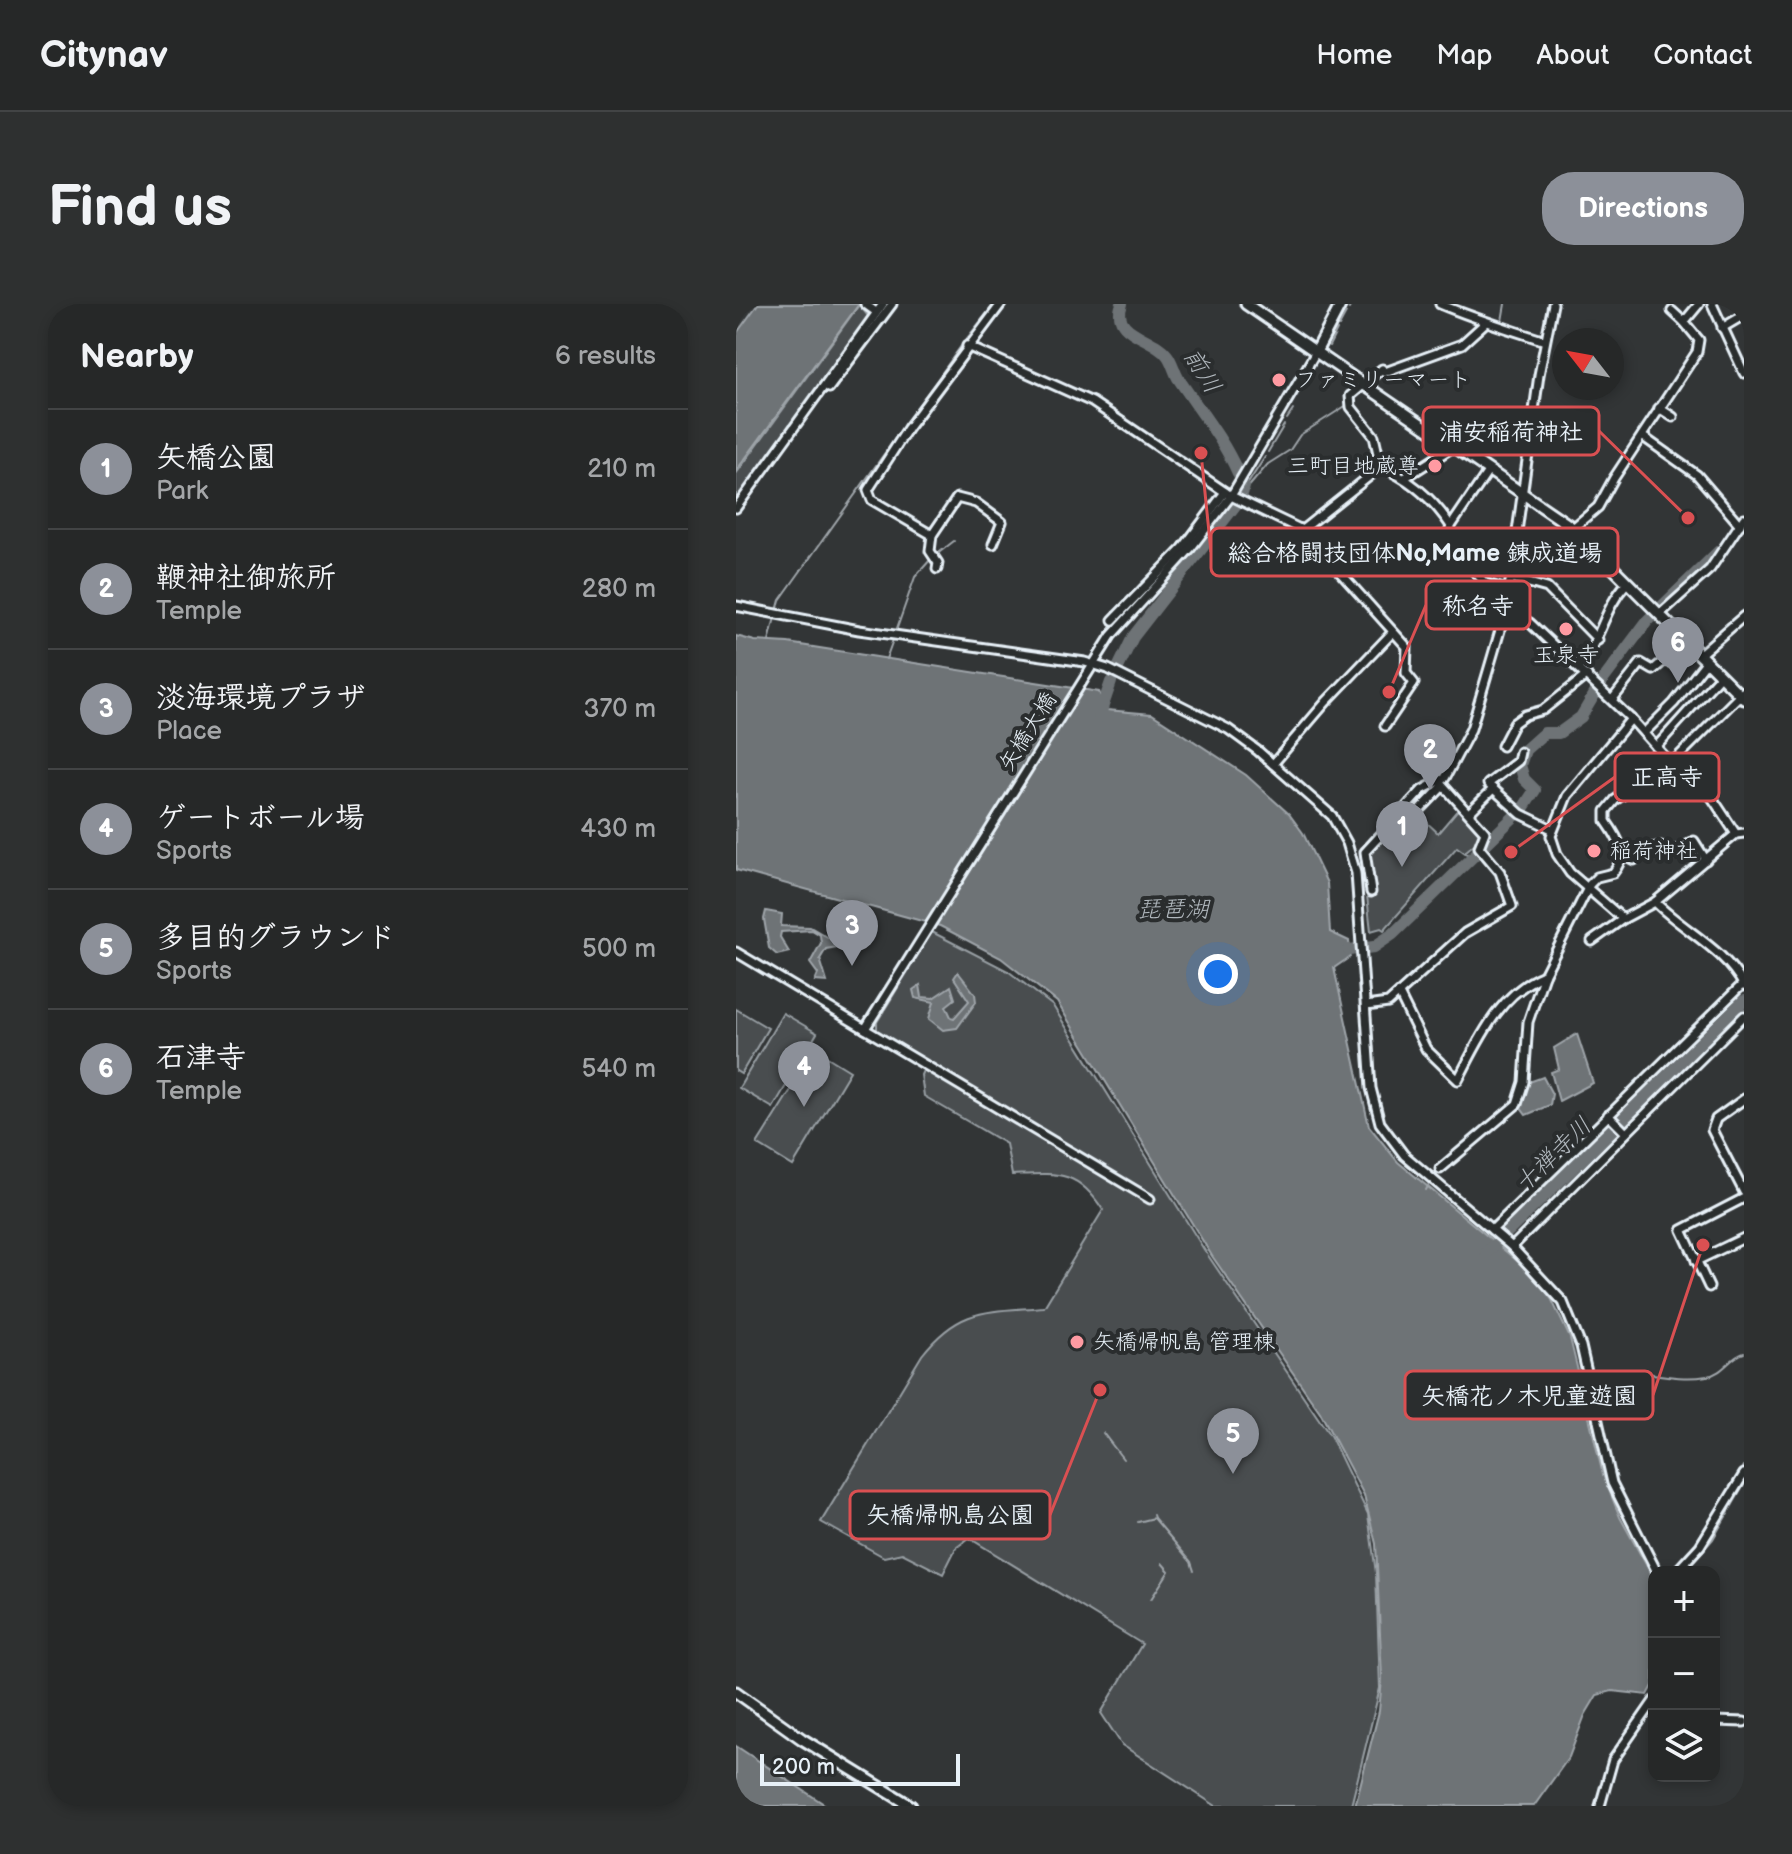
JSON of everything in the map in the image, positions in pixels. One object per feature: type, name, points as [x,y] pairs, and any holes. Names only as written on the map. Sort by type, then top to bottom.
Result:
[{"type":"main road","points":[[1246,304],[1573,528],[1720,676],[1743,695]]},
{"type":"main road","points":[[1316,352],[1341,304]]},
{"type":"main road","points":[[736,1692],[802,1739],[911,1806]]},
{"type":"street","points":[[736,508],[789,436],[870,308],[883,304]]},
{"type":"street","points":[[789,436],[798,431],[892,304]]},
{"type":"street","points":[[932,535],[872,500],[868,490],[967,346],[1001,304]]},
{"type":"street","points":[[1440,304],[1484,324],[1500,324],[1545,341]]},
{"type":"street","points":[[1415,815],[1442,784],[1466,743],[1506,610],[1521,492],[1553,304]]},
{"type":"street","points":[[1684,322],[1699,304]]},
{"type":"street","points":[[1712,304],[1744,373]]},
{"type":"street","points":[[1573,528],[1598,507],[1699,348],[1699,340],[1672,311]]},
{"type":"street","points":[[1722,328],[1744,315]]},
{"type":"street","points":[[1381,467],[1374,436],[1347,400],[1382,369],[1385,372],[1462,344],[1484,324]]},
{"type":"street","points":[[967,346],[1092,402],[1230,495],[1302,530],[1407,647],[1406,673],[1414,683],[1385,726]]},
{"type":"street","points":[[1113,620],[1236,488],[1316,352]]},
{"type":"street","points":[[1659,408],[1673,417]]},
{"type":"street","points":[[1642,436],[1697,475],[1742,521],[1710,569],[1656,613]]},
{"type":"street","points":[[1406,477],[1453,447]]},
{"type":"street","points":[[1381,467],[1406,477],[1440,509],[1451,526]]},
{"type":"street","points":[[1302,530],[1381,467]]},
{"type":"street","points":[[1489,470],[1451,526],[1447,541],[1482,580],[1509,591]]},
{"type":"street","name":"矢橋大橋","points":[[865,1029],[1111,636],[1190,549],[1230,495]]},
{"type":"street","points":[[937,569],[938,563],[930,551],[932,535],[957,498],[976,503],[1002,522],[993,544]]},
{"type":"street","points":[[1511,578],[1547,588],[1598,640]]},
{"type":"street","points":[[1579,667],[1598,640],[1614,597],[1627,583]]},
{"type":"street","points":[[736,606],[780,617],[1093,664],[1108,669],[1228,729],[1324,808],[1347,843],[1356,873],[1371,1088],[1380,1123],[1404,1155],[1493,1230],[1548,1282],[1575,1326],[1612,1483],[1654,1566]]},
{"type":"street","points":[[1506,610],[1523,617],[1579,667],[1685,779],[1711,796],[1740,834],[1655,902],[1592,941]]},
{"type":"street","points":[[1644,733],[1674,703],[1703,658],[1744,616]]},
{"type":"street","points":[[1273,764],[1392,633]]},
{"type":"street","points":[[1612,700],[1641,663],[1653,670],[1665,660],[1676,666],[1691,647]]},
{"type":"street","points":[[1502,746],[1514,723],[1525,715],[1543,710],[1587,675]]},
{"type":"street","points":[[1656,747],[1720,676]]},
{"type":"street","points":[[1440,1169],[1517,1104],[1524,1082],[1528,1022],[1544,975],[1588,888],[1597,877],[1617,870],[1622,854],[1620,843],[1606,821],[1606,811],[1623,794],[1652,783],[1670,762],[1743,695]]},
{"type":"street","points":[[1623,919],[1560,860],[1553,846],[1552,829],[1567,796],[1631,719]]},
{"type":"street","points":[[1520,752],[1518,761],[1488,784],[1519,813],[1552,829]]},
{"type":"street","points":[[1366,1006],[1388,1003],[1472,927],[1512,906],[1500,872],[1481,849],[1485,832],[1442,784]]},
{"type":"street","points":[[1371,892],[1365,852],[1422,790],[1442,784]]},
{"type":"street","points":[[1469,813],[1493,789]]},
{"type":"street","points":[[1622,854],[1634,860],[1658,846],[1670,854],[1694,841],[1706,860]]},
{"type":"street","points":[[1493,1230],[1744,984],[1720,952],[1672,919],[1655,902]]},
{"type":"street","points":[[736,952],[1150,1199]]},
{"type":"street","points":[[1399,994],[1426,1049],[1458,1080],[1495,1013],[1525,985],[1544,975]]},
{"type":"street","points":[[1511,1246],[1744,1016]]},
{"type":"street","points":[[1709,1287],[1682,1230],[1744,1195],[1712,1130],[1716,1119],[1744,1099]]},
{"type":"street","points":[[1610,1117],[1625,1132]]},
{"type":"street","points":[[1696,1261],[1744,1238]]},
{"type":"street","points":[[1682,1566],[1700,1546],[1744,1474]]},
{"type":"street","points":[[1600,1806],[1613,1760],[1648,1716]]},
{"type":"street","points":[[1720,1721],[1744,1722]]},
{"type":"shaded area","points":[[859,305],[869,317],[736,502],[736,474]]},
{"type":"shaded area","points":[[1408,805],[1438,833],[1460,807],[1482,833],[1480,839],[1465,852],[1468,855],[1457,847],[1384,930],[1371,931],[1362,852]]},
{"type":"shaded area","points":[[932,932],[1008,971],[1053,1006],[1205,1251],[1331,1437],[1368,1514],[1376,1573],[1380,1688],[1351,1806],[1216,1806],[1122,1745],[1101,1713],[1142,1644],[969,1538],[956,1548],[943,1574],[902,1553],[884,1557],[821,1522],[922,1355],[936,1339],[962,1320],[976,1315],[1044,1307],[1103,1210],[1084,1187],[1065,1176],[1012,1175],[1006,1144],[924,1096],[921,1075],[927,1062],[877,1031],[877,1022]]},
{"type":"shaded area","points":[[736,1009],[768,1028],[741,1074],[736,1071]]},
{"type":"shaded area","points":[[783,1013],[817,1033],[773,1108],[739,1088]]},
{"type":"shaded area","points":[[816,1050],[850,1071],[793,1166],[757,1144]]},
{"type":"water","points":[[758,304],[859,304],[736,471],[736,334]]},
{"type":"water","name":"琵琶湖","points":[[736,636],[1099,692],[1107,710],[1152,714],[1246,775],[1289,814],[1303,833],[1327,883],[1330,932],[1349,941],[1350,957],[1334,968],[1369,1126],[1398,1162],[1533,1274],[1552,1300],[1570,1338],[1603,1475],[1620,1517],[1648,1568],[1648,1695],[1612,1691],[1597,1695],[1585,1715],[1569,1757],[1534,1806],[1355,1806],[1379,1711],[1382,1679],[1376,1544],[1364,1495],[1320,1412],[1212,1256],[1057,1002],[1001,958],[940,926],[736,870]]},
{"type":"water","points":[[766,911],[782,914],[781,926],[810,927],[843,946],[826,949],[820,959],[827,982],[815,981],[818,974],[810,963],[821,943],[820,935],[812,930],[781,932],[780,937],[789,952],[777,955],[769,948],[764,919]]},
{"type":"water","points":[[958,972],[975,994],[976,1002],[957,1028],[943,1030],[929,1019],[934,1002],[915,998],[913,990],[920,985],[922,997],[933,998],[951,986],[955,999],[946,1006],[954,1018],[969,1001],[954,978]]},
{"type":"water","points":[[1577,1034],[1593,1083],[1559,1101],[1551,1072],[1559,1069],[1554,1048]]},
{"type":"water","points":[[1543,1077],[1552,1094],[1550,1105],[1526,1115],[1520,1107],[1529,1082]]},
{"type":"water","points":[[736,1746],[827,1806],[736,1806]]},
{"type":"waterway","points":[[964,342],[994,304]]},
{"type":"waterway","name":"前川","points":[[1122,304],[1122,322],[1167,355],[1178,378],[1218,436],[1238,473]]},
{"type":"waterway","points":[[1349,309],[1351,304]]},
{"type":"waterway","points":[[1502,321],[1505,304]]},
{"type":"waterway","points":[[1339,326],[1346,313]]},
{"type":"waterway","points":[[1329,346],[1337,330]]},
{"type":"waterway","points":[[777,611],[780,600],[961,346]]},
{"type":"waterway","points":[[1400,363],[1446,346]]},
{"type":"waterway","points":[[1246,490],[1268,464],[1290,450],[1300,435],[1347,405]]},
{"type":"waterway","points":[[1287,419],[1293,410]]},
{"type":"waterway","points":[[1268,452],[1284,425]]},
{"type":"waterway","points":[[1245,488],[1265,457]]},
{"type":"waterway","name":"前川","points":[[1241,497],[1244,487]]},
{"type":"waterway","name":"前川","points":[[1118,668],[1133,637],[1237,503]]},
{"type":"waterway","points":[[936,555],[954,541]]},
{"type":"waterway","points":[[1349,950],[1374,947],[1393,934],[1524,807],[1535,790],[1524,779],[1520,765],[1525,750],[1544,733],[1559,733],[1581,717],[1603,680],[1648,620],[1719,551]]},
{"type":"waterway","points":[[896,631],[915,577],[931,559]]},
{"type":"waterway","points":[[769,642],[775,617]]},
{"type":"waterway","points":[[886,659],[894,637]]},
{"type":"waterway","name":"前川","points":[[1099,717],[1111,682]]},
{"type":"waterway","points":[[1675,765],[1740,702]]},
{"type":"waterway","name":"十禅寺川","points":[[1486,1253],[1744,1001]]},
{"type":"waterway","points":[[1426,1190],[1430,1182]]},
{"type":"waterway","points":[[1593,1372],[1621,1370],[1693,1378],[1713,1375],[1744,1353]]},
{"type":"waterway","points":[[1103,1433],[1123,1459]]},
{"type":"waterway","points":[[1731,1489],[1744,1466]]},
{"type":"waterway","points":[[1689,1566],[1713,1539],[1744,1485]]},
{"type":"waterway","points":[[1138,1522],[1154,1518],[1153,1515]]},
{"type":"waterway","points":[[1154,1518],[1191,1562],[1194,1571]]},
{"type":"waterway","points":[[1675,1566],[1700,1539]]},
{"type":"waterway","points":[[1151,1599],[1169,1571],[1162,1563]]},
{"type":"waterway","points":[[1720,1716],[1744,1717]]},
{"type":"place","name":"ファミリーマート","points":[[1279,380]]},
{"type":"place","name":"総合格闘技団体No,Mame 錬成道場","points":[[1201,453]]},
{"type":"place","name":"三町目地蔵尊","points":[[1435,466]]},
{"type":"place","name":"浦安稲荷神社","points":[[1688,518]]},
{"type":"place","name":"玉泉寺","points":[[1566,629]]},
{"type":"place","name":"石津寺","points":[[1678,683]]},
{"type":"place","name":"称名寺","points":[[1389,692]]},
{"type":"place","name":"鞭神社御旅所","points":[[1430,790]]},
{"type":"place","name":"稲荷神社","points":[[1594,851]]},
{"type":"place","name":"正高寺","points":[[1511,852]]},
{"type":"place","name":"矢橋公園","points":[[1402,867]]},
{"type":"place","name":"淡海環境プラザ","points":[[852,966]]},
{"type":"place","name":"ゲートボール場","points":[[804,1107]]},
{"type":"place","name":"矢橋花ノ木児童遊園","points":[[1703,1245]]},
{"type":"place","name":"矢橋帰帆島 管理棟","points":[[1077,1342]]},
{"type":"place","name":"矢橋帰帆島公園","points":[[1100,1390]]},
{"type":"place","name":"多目的グラウンド","points":[[1233,1474]]}]
